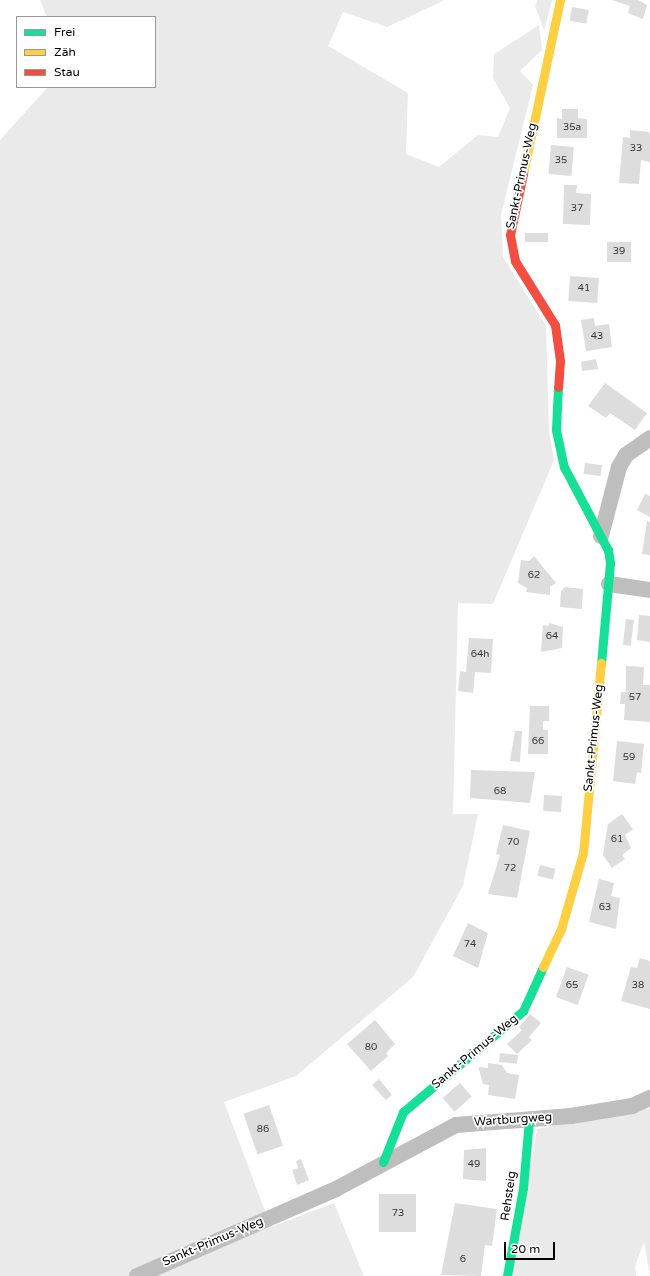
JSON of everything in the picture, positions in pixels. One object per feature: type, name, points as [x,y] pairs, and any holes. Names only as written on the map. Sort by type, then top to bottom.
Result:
[{"type":"street","name":"Sankt-Primus-Weg","points":[[137,1276],[336,1189],[383,1162],[395,1125],[403,1112],[523,1011],[561,929],[582,853],[609,584],[608,550],[564,467],[556,430],[560,361],[555,325],[515,261],[510,235],[560,0]]},
{"type":"street","points":[[601,536],[619,467],[626,455],[650,438]]},
{"type":"street","points":[[609,584],[650,590]]},
{"type":"street","name":"Wartburgweg","points":[[383,1162],[456,1125],[571,1116],[632,1106],[650,1098]]},
{"type":"street","name":"Rehsteig","points":[[507,1276],[523,1188],[529,1119]]},
{"type":"shaded area","points":[[40,0],[445,0],[387,27],[343,12],[328,46],[408,93],[406,154],[439,167],[478,135],[498,137],[510,108],[493,78],[494,54],[539,25],[542,50],[520,71],[533,85],[501,215],[503,257],[546,326],[549,432],[554,460],[493,604],[458,603],[453,814],[478,814],[463,886],[413,977],[296,1076],[224,1102],[271,1227],[334,1203],[364,1276],[0,1276],[0,140],[47,88],[156,88],[156,16],[47,16]]},
{"type":"shaded area","points":[[538,0],[552,0],[544,30],[535,6]]},
{"type":"shaded area","points":[[650,1108],[650,1276],[644,1242],[635,1266],[636,1276],[512,1276],[537,1129]]},
{"type":"building","points":[[612,0],[638,0],[647,5],[643,19],[628,13],[630,6]]},
{"type":"building","points":[[572,7],[589,10],[586,24],[570,21]]},
{"type":"building","points":[[562,109],[578,109],[578,118],[587,119],[587,138],[557,138],[557,118],[562,119]]},
{"type":"building","points":[[630,130],[649,132],[650,135],[650,162],[641,160],[639,184],[619,183],[623,137],[630,138]]},
{"type":"building","points":[[551,145],[574,147],[571,176],[548,174]]},
{"type":"building","points":[[564,185],[577,185],[576,193],[591,194],[590,225],[563,224]]},
{"type":"building","points":[[525,233],[548,233],[548,242],[525,242]]},
{"type":"building","points":[[607,242],[631,242],[631,262],[607,262]]},
{"type":"building","points":[[570,276],[599,278],[597,303],[568,301]]},
{"type":"building","points":[[594,318],[595,326],[609,324],[612,347],[586,351],[581,320]]},
{"type":"building","points":[[596,359],[598,369],[582,371],[581,362]]},
{"type":"building","points":[[605,383],[647,413],[635,430],[610,413],[606,418],[588,406]]},
{"type":"building","points":[[585,463],[602,465],[601,476],[584,474]]},
{"type":"building","points":[[645,494],[650,496],[650,517],[637,510]]},
{"type":"building","points":[[647,521],[650,522],[650,555],[642,554]]},
{"type":"building","points":[[534,556],[556,583],[550,587],[550,595],[526,592],[527,588],[518,583],[521,560],[529,561]]},
{"type":"building","points":[[565,587],[583,589],[582,609],[560,607],[561,591]]},
{"type":"building","points":[[639,615],[650,616],[650,642],[637,640]]},
{"type":"building","points":[[626,619],[634,620],[631,646],[623,645]]},
{"type":"building","points":[[549,623],[563,627],[562,648],[541,652],[543,625],[549,626]]},
{"type":"building","points":[[469,638],[493,639],[491,673],[475,672],[473,693],[458,691],[460,671],[466,672]]},
{"type":"building","points":[[626,666],[644,667],[643,685],[650,685],[650,722],[624,720],[625,704],[620,704],[621,692],[626,692]]},
{"type":"building","points":[[530,706],[549,706],[549,721],[543,721],[543,730],[548,730],[548,754],[528,754]]},
{"type":"building","points":[[515,731],[522,731],[520,762],[510,761]]},
{"type":"building","points":[[617,741],[644,744],[641,773],[637,772],[635,784],[613,781]]},
{"type":"building","points":[[471,770],[535,772],[530,803],[470,798]]},
{"type":"building","points":[[544,795],[562,796],[561,812],[543,811]]},
{"type":"building","points":[[622,814],[633,829],[625,835],[631,848],[622,855],[625,859],[612,868],[603,855],[608,824]]},
{"type":"building","points":[[503,825],[530,831],[517,898],[488,894],[500,855],[496,854]]},
{"type":"building","points":[[540,865],[556,869],[553,880],[537,876]]},
{"type":"building","points":[[599,879],[614,883],[611,896],[620,898],[616,929],[589,922]]},
{"type":"building","points":[[468,923],[488,933],[478,968],[453,956]]},
{"type":"building","points":[[640,958],[650,961],[650,1009],[621,1001],[631,967],[637,968]]},
{"type":"building","points":[[567,967],[589,975],[578,1005],[556,997]]},
{"type":"building","points":[[530,1014],[541,1023],[529,1037],[532,1040],[517,1054],[507,1044],[522,1030],[519,1027]]},
{"type":"building","points":[[375,1020],[395,1044],[386,1053],[388,1056],[371,1071],[347,1044]]},
{"type":"building","points":[[500,1053],[518,1055],[517,1064],[499,1062]]},
{"type":"building","points":[[488,1063],[502,1065],[507,1073],[519,1075],[515,1099],[488,1095],[489,1085],[483,1084],[479,1067],[488,1068]]},
{"type":"building","points":[[379,1079],[392,1095],[386,1100],[372,1085]]},
{"type":"building","points":[[460,1083],[472,1097],[454,1112],[443,1098]]},
{"type":"building","points":[[269,1105],[283,1146],[257,1154],[243,1114]]},
{"type":"building","points":[[486,1148],[486,1181],[463,1179],[464,1150]]},
{"type":"building","points":[[301,1159],[309,1180],[297,1185],[292,1170],[298,1168],[296,1161]]},
{"type":"building","points":[[379,1194],[416,1194],[416,1232],[379,1232]]},
{"type":"building","points":[[455,1203],[497,1209],[492,1246],[485,1245],[481,1276],[441,1275]]},
{"type":"traffic: fast","points":[[558,387],[556,430],[564,467],[608,550],[610,563],[601,663]]},
{"type":"traffic: fast","points":[[383,1162],[403,1112],[523,1011],[543,967]]},
{"type":"traffic: fast","points":[[507,1276],[523,1188],[529,1119]]},
{"type":"traffic: slow","points":[[523,174],[560,0]]},
{"type":"traffic: slow","points":[[543,967],[561,929],[583,853],[601,663]]},
{"type":"traffic: jam","points":[[523,174],[510,235],[515,261],[555,325],[560,361],[558,387]]}]
